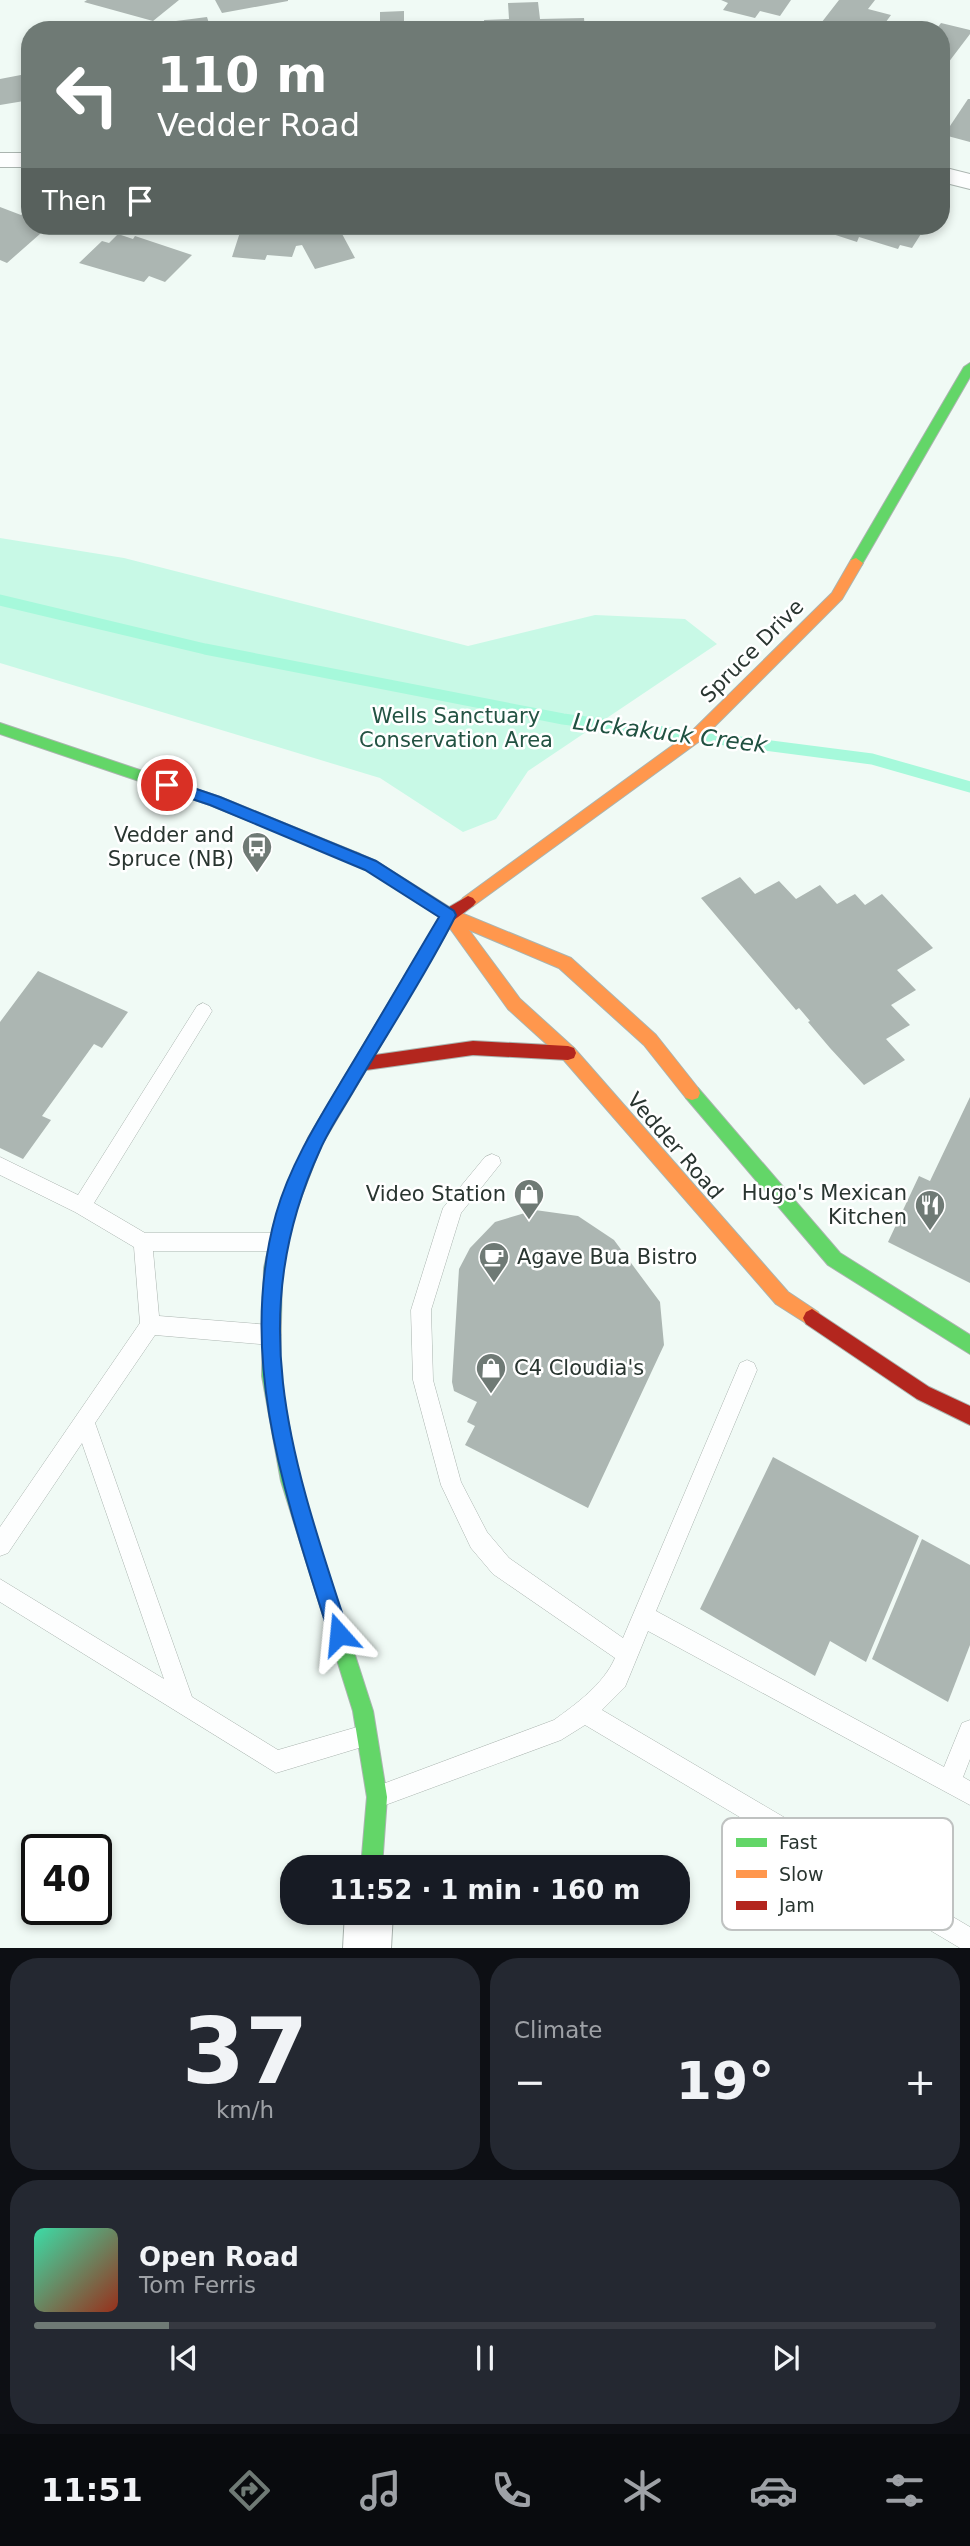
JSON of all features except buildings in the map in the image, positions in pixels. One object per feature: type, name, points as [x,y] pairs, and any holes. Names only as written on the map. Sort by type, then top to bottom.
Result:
[{"type":"main road","name":"Spruce Drive","points":[[449,915],[696,736],[837,596],[970,367]]},
{"type":"main road","name":"Vedder Road","points":[[0,729],[215,801],[370,865],[449,915],[565,963],[650,1040],[725,1134],[834,1259],[970,1345]]},
{"type":"main road","name":"Vedder Road","points":[[449,915],[514,1004],[568,1053],[782,1298],[923,1393],[970,1416]]},
{"type":"main road","points":[[373,1855],[377,1797],[363,1711],[290,1481],[271,1376],[273,1268],[285,1212],[314,1143],[449,915]]},
{"type":"main road","points":[[361,1064],[472,1048],[568,1053]]},
{"type":"street","points":[[0,160],[21,160]]},
{"type":"street","points":[[950,176],[970,182]]},
{"type":"street","points":[[367,1948],[368,1925]]},
{"type":"lane","points":[[952,398],[970,404]]},
{"type":"lane","points":[[82,1206],[203,1011]]},
{"type":"lane","points":[[492,1163],[453,1208],[421,1310],[423,1380],[451,1485],[479,1540],[501,1566],[627,1654]]},
{"type":"lane","points":[[0,1166],[82,1206],[143,1242],[279,1242]]},
{"type":"lane","points":[[0,1545],[150,1325],[143,1242]]},
{"type":"lane","points":[[150,1325],[271,1335]]},
{"type":"lane","points":[[377,1797],[561,1729],[584,1712],[617,1679],[747,1370]]},
{"type":"lane","points":[[84,1421],[184,1705]]},
{"type":"lane","points":[[0,1590],[276,1762],[368,1735]]},
{"type":"lane","points":[[643,1616],[970,1794]]},
{"type":"lane","points":[[584,1712],[760,1818]]},
{"type":"lane","points":[[949,1783],[970,1731]]},
{"type":"lane","points":[[947,1930],[970,1944]]},
{"type":"green space","name":"Wells Sanctuary Conservation Area","points":[[0,538],[124,558],[468,646],[595,615],[685,619],[717,644],[528,771],[496,819],[463,832],[380,778],[0,663]]},
{"type":"waterway","name":"Luckakuck Creek","points":[[0,600],[205,649],[563,719],[872,759],[970,787]]},
{"type":"traffic: fast","points":[[856,563],[970,367]]},
{"type":"traffic: fast","points":[[0,728],[215,801],[355,858]]},
{"type":"traffic: fast","points":[[692,1093],[834,1259],[970,1345]]},
{"type":"traffic: fast","points":[[283,1223],[273,1268],[271,1376],[290,1481],[363,1711],[377,1797],[373,1855]]},
{"type":"traffic: slow","points":[[468,902],[696,736],[837,596],[856,563]]},
{"type":"traffic: slow","points":[[355,858],[371,865],[449,915],[565,963],[650,1040],[692,1093]]},
{"type":"traffic: slow","points":[[449,915],[514,1004],[568,1053],[782,1298],[812,1318]]},
{"type":"traffic: jam","points":[[283,1223],[314,1143],[449,915],[468,902]]},
{"type":"traffic: jam","points":[[361,1064],[473,1048],[568,1053]]},
{"type":"traffic: jam","points":[[812,1318],[923,1393],[970,1416]]},
{"type":"place","name":"Vedder and Spruce (NB)","points":[[257,874]]},
{"type":"place","name":"Video Station","points":[[529,1221]]},
{"type":"place","name":"Hugo's Mexican Kitchen","points":[[930,1232]]},
{"type":"place","name":"Agave Bua Bistro","points":[[494,1284]]},
{"type":"place","name":"C4 Cloudia's","points":[[491,1395]]},
{"type":"route","points":[[167,785],[215,801],[370,865],[449,915],[314,1143],[285,1212],[273,1268],[271,1376],[290,1481],[339,1634]]}]
